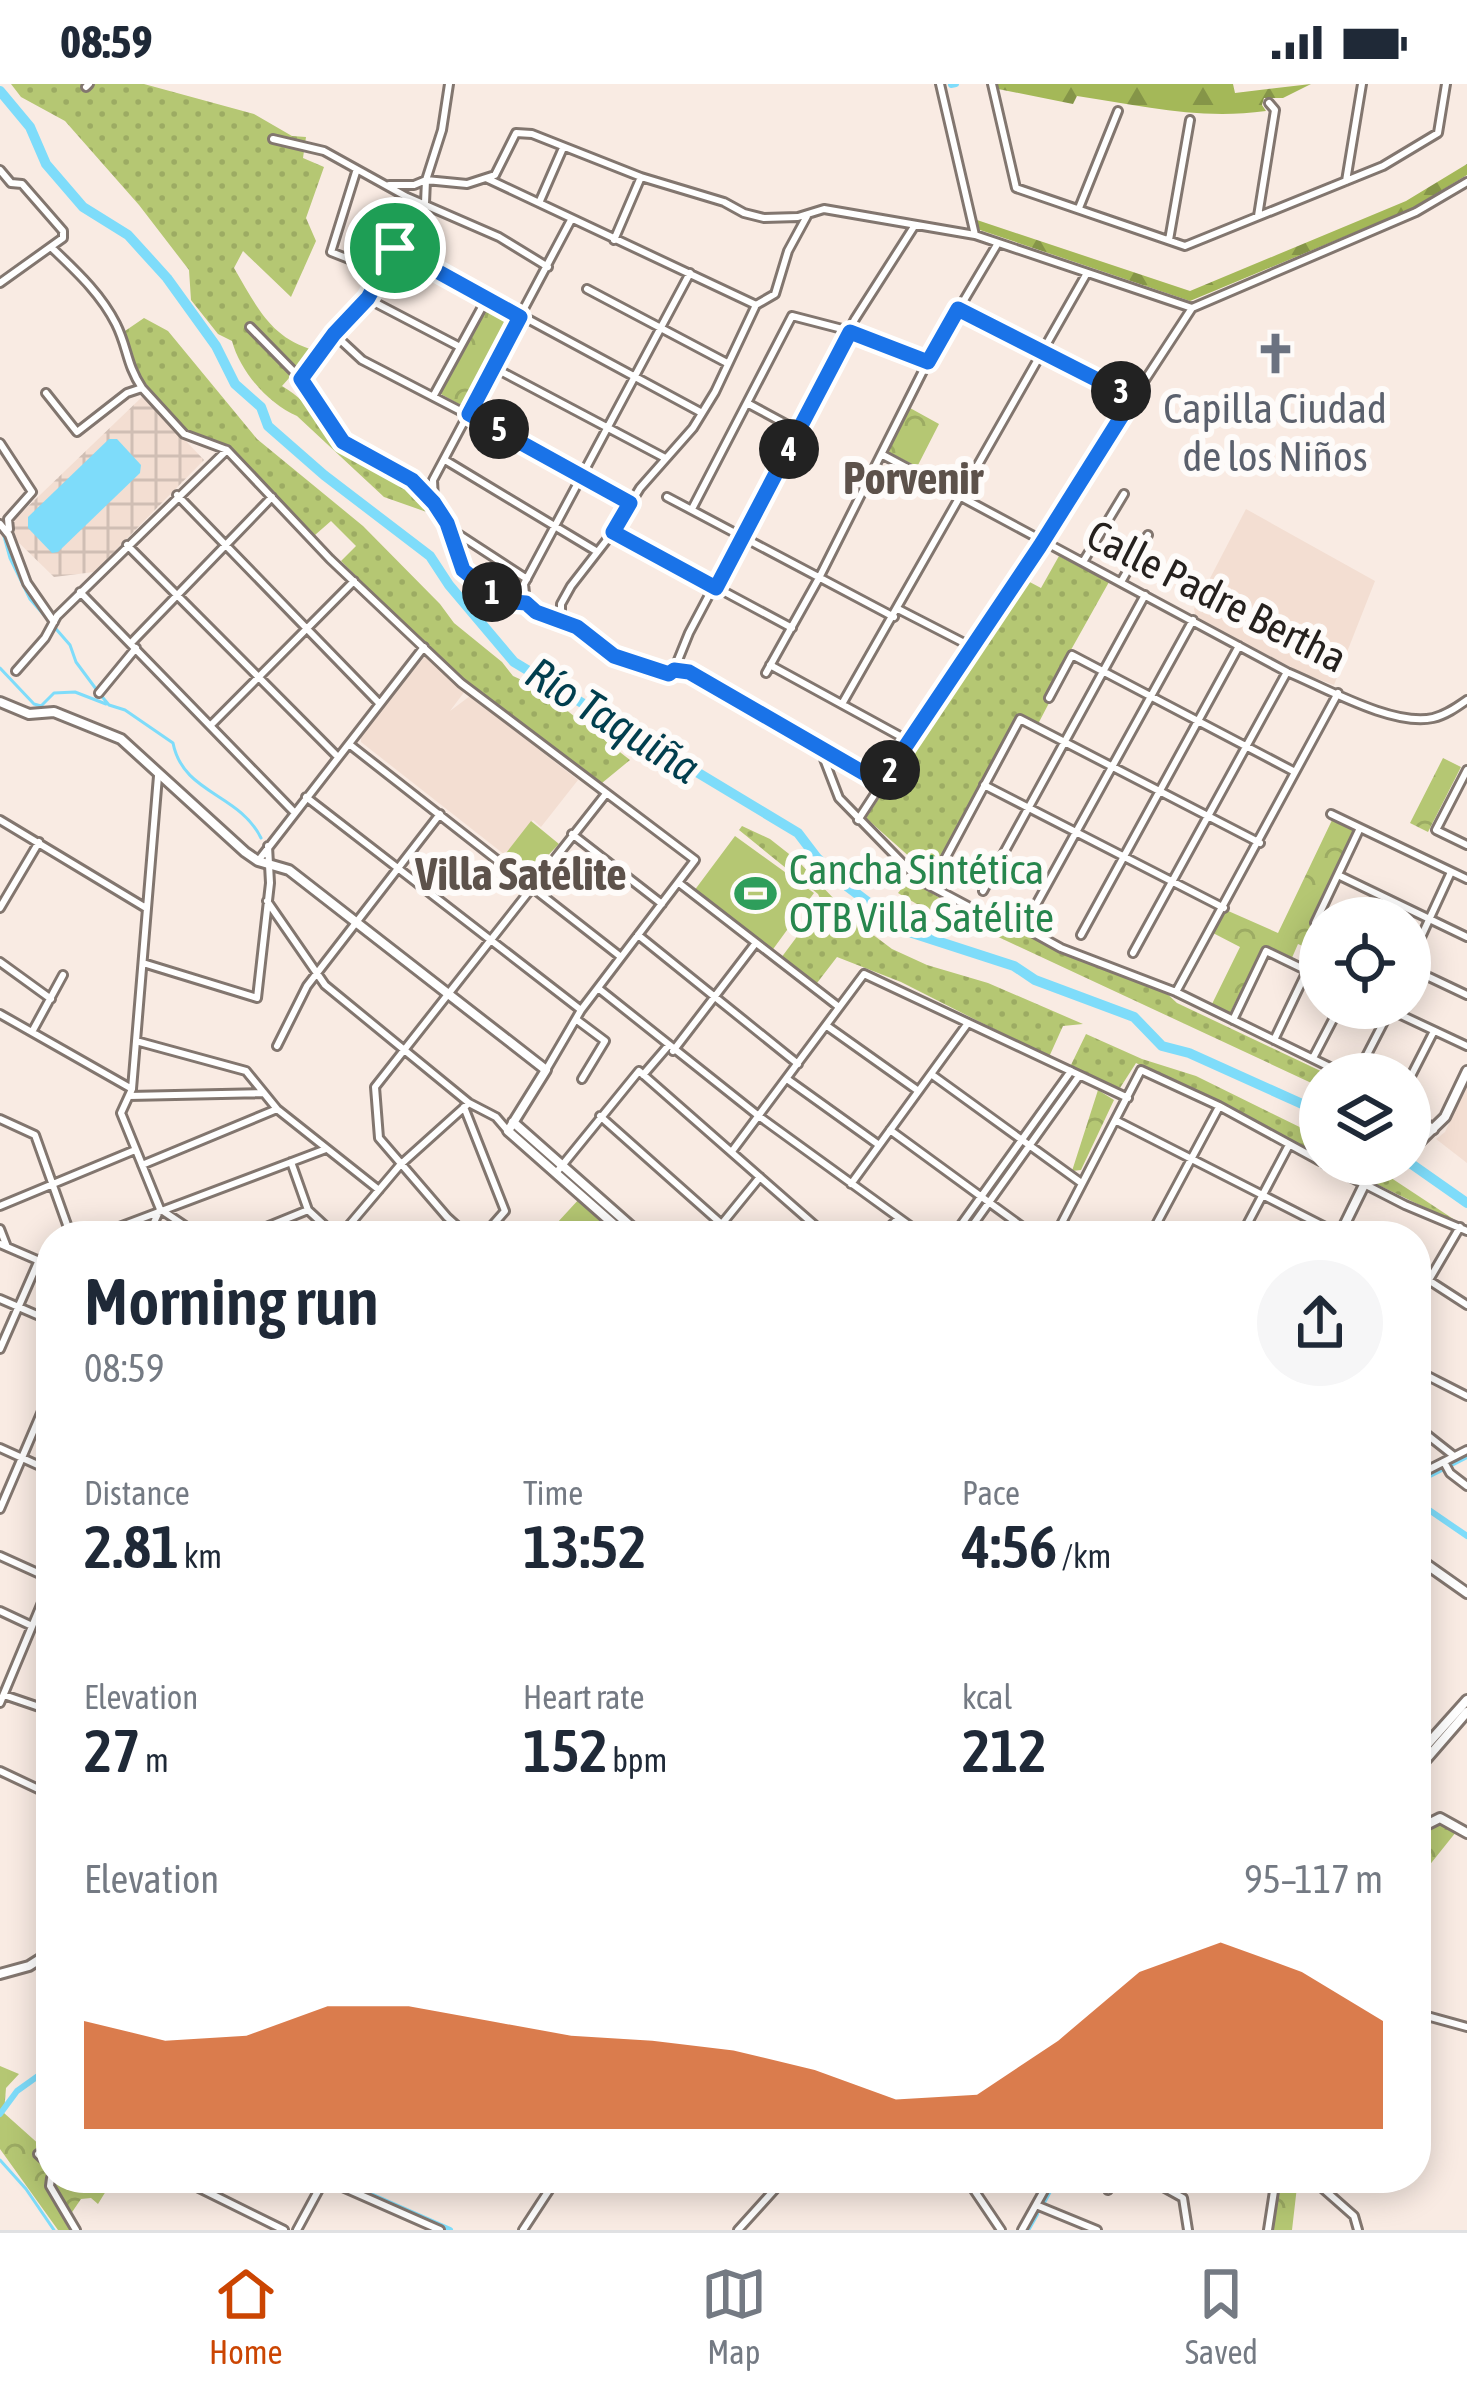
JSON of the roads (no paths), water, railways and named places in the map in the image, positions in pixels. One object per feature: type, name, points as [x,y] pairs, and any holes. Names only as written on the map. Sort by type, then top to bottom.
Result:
[{"type":"street","points":[[301,379],[368,298],[425,203],[449,84]]},
{"type":"street","points":[[940,84],[975,235]]},
{"type":"street","points":[[992,84],[1016,188],[1185,246],[1383,166],[1438,133],[1446,84]]},
{"type":"street","points":[[1346,182],[1362,84]]},
{"type":"street","points":[[1258,216],[1275,110],[1269,103]]},
{"type":"street","points":[[1078,208],[1118,111]]},
{"type":"street","points":[[1169,240],[1190,120]]},
{"type":"street","points":[[389,185],[426,180],[466,184],[495,175],[516,134],[532,134],[641,178],[764,218],[824,209],[975,235],[1192,308]]},
{"type":"street","points":[[273,139],[324,151],[356,172],[499,237],[548,267]]},
{"type":"street","points":[[539,203],[563,148]]},
{"type":"street","points":[[0,170],[11,183],[22,184],[63,232],[52,248],[0,283]]},
{"type":"street","points":[[356,172],[331,252],[382,272]]},
{"type":"street","points":[[483,176],[756,305]]},
{"type":"street","points":[[614,240],[641,178]]},
{"type":"street","points":[[858,820],[1192,308],[1416,212],[1467,182]]},
{"type":"street","points":[[561,620],[564,599],[630,503],[702,413],[756,305],[775,294],[788,251],[808,215]]},
{"type":"street","points":[[434,503],[433,480],[572,220]]},
{"type":"street","points":[[250,328],[301,379],[343,442],[412,480],[434,503],[447,523],[463,570],[503,601],[526,603],[614,656],[669,674],[850,332],[915,225]]},
{"type":"street","points":[[909,742],[768,669],[928,362],[998,244]]},
{"type":"street","points":[[52,248],[94,289],[124,343],[127,366],[184,434],[227,450],[460,683],[695,860],[581,1010],[511,1126]]},
{"type":"street","points":[[395,248],[702,413]]},
{"type":"street","points":[[842,704],[1087,272]]},
{"type":"street","points":[[526,603],[527,579],[690,273]]},
{"type":"street","points":[[587,289],[728,363]]},
{"type":"street","points":[[368,298],[460,346]]},
{"type":"street","points":[[434,395],[488,298]]},
{"type":"street","points":[[958,309],[1133,398]]},
{"type":"street","points":[[692,509],[792,316],[928,362]]},
{"type":"street","points":[[334,334],[362,360],[630,503]]},
{"type":"street","points":[[491,366],[665,458]]},
{"type":"street","points":[[46,393],[77,432],[142,388]]},
{"type":"street","points":[[747,403],[798,431]]},
{"type":"street","points":[[0,443],[32,492],[8,519],[9,535],[27,584],[54,622]]},
{"type":"street","points":[[16,670],[80,592],[227,450]]},
{"type":"street","name":"Calle Padre Bertha","points":[[883,455],[1287,672],[1409,719],[1434,718],[1467,700]]},
{"type":"street","points":[[445,460],[597,552]]},
{"type":"street","points":[[1083,562],[1124,494]]},
{"type":"street","points":[[177,495],[379,702]]},
{"type":"street","points":[[98,693],[178,593],[272,497]]},
{"type":"street","points":[[667,497],[819,578],[972,647]]},
{"type":"street","points":[[447,523],[527,579]]},
{"type":"street","points":[[0,524],[9,535]]},
{"type":"street","points":[[613,532],[791,628]]},
{"type":"street","points":[[1120,582],[1148,536]]},
{"type":"street","points":[[127,545],[338,757]]},
{"type":"street","points":[[211,725],[354,581]]},
{"type":"street","points":[[80,592],[294,812]]},
{"type":"street","points":[[983,891],[1145,595]]},
{"type":"street","points":[[1032,912],[1192,620]]},
{"type":"street","points":[[1082,935],[1239,646]]},
{"type":"street","points":[[258,861],[424,647]]},
{"type":"street","points":[[1048,698],[1072,656],[1295,772]]},
{"type":"street","points":[[674,670],[689,672],[881,783]]},
{"type":"street","points":[[1133,953],[1287,672]]},
{"type":"street","points":[[1176,992],[1338,693]]},
{"type":"street","points":[[0,702],[29,714],[54,712],[121,740],[258,861],[289,870],[546,1070]]},
{"type":"street","points":[[937,874],[1021,719],[1260,842]]},
{"type":"street","points":[[349,744],[621,957]]},
{"type":"street","points":[[818,746],[839,798],[919,880],[979,912],[1014,922],[1060,948],[1176,992],[1301,1053]]},
{"type":"street","points":[[1467,770],[1436,830],[1467,845]]},
{"type":"street","points":[[158,776],[131,1092],[121,1113],[160,1209],[178,1221]]},
{"type":"street","points":[[984,785],[1224,908]]},
{"type":"street","points":[[454,1221],[379,1138],[375,1087],[605,795]]},
{"type":"street","points":[[306,797],[581,1010]]},
{"type":"street","points":[[277,1046],[316,975],[440,814]]},
{"type":"street","points":[[1331,814],[1467,879]]},
{"type":"street","points":[[0,820],[146,908]]},
{"type":"street","points":[[1327,897],[1360,828]]},
{"type":"street","points":[[572,834],[662,904]]},
{"type":"street","points":[[0,908],[40,842]]},
{"type":"street","points":[[141,963],[257,998],[271,866],[268,846]]},
{"type":"street","points":[[1431,917],[1451,872]]},
{"type":"street","points":[[1337,875],[1384,897]]},
{"type":"street","points":[[679,883],[839,1007]]},
{"type":"street","points":[[267,901],[316,975],[405,1047],[466,1105],[511,1126],[623,1221]]},
{"type":"street","points":[[1431,919],[1467,937]]},
{"type":"street","points":[[638,935],[798,1064]]},
{"type":"street","points":[[644,1075],[715,999],[755,944]]},
{"type":"street","points":[[1233,1020],[1266,951],[1299,967]]},
{"type":"street","points":[[0,962],[51,999]]},
{"type":"street","points":[[733,1150],[864,974],[1128,1098]]},
{"type":"street","points":[[32,1032],[63,975]]},
{"type":"street","points":[[1431,975],[1467,995]]},
{"type":"street","points":[[1274,1040],[1299,985]]},
{"type":"street","points":[[598,988],[760,1117],[903,1221]]},
{"type":"street","points":[[0,1014],[131,1092],[264,1094]]},
{"type":"street","points":[[576,1019],[605,1041],[582,1079]]},
{"type":"street","points":[[851,1184],[968,1023]]},
{"type":"street","points":[[827,1026],[919,1091]]},
{"type":"street","points":[[1430,1029],[1467,1046]]},
{"type":"street","points":[[1423,1053],[1434,1031]]},
{"type":"street","points":[[136,1041],[246,1071],[278,1109],[379,1190]]},
{"type":"street","points":[[1062,1221],[1141,1070],[1299,1150]]},
{"type":"street","points":[[558,1168],[639,1071],[810,1221]]},
{"type":"street","points":[[1431,1133],[1467,1071]]},
{"type":"street","points":[[974,1221],[1075,1073]]},
{"type":"street","points":[[931,1074],[1080,1182]]},
{"type":"street","points":[[787,1079],[879,1145]]},
{"type":"street","points":[[351,1221],[400,1165],[466,1105]]},
{"type":"street","points":[[466,1105],[505,1211],[496,1221]]},
{"type":"street","points":[[1158,1221],[1219,1106]]},
{"type":"street","points":[[142,1165],[278,1109]]},
{"type":"street","points":[[600,1117],[717,1221]]},
{"type":"street","points":[[0,1119],[35,1135],[66,1221]]},
{"type":"street","points":[[1116,1120],[1312,1221]]},
{"type":"street","points":[[1431,1127],[1434,1130]]},
{"type":"street","points":[[890,1130],[1015,1221]]},
{"type":"street","points":[[1249,1221],[1289,1145]]},
{"type":"street","points":[[131,1221],[326,1149]]},
{"type":"street","points":[[0,1206],[135,1150]]},
{"type":"street","points":[[291,1162],[308,1210],[321,1221]]},
{"type":"street","points":[[558,1168],[611,1221]]},
{"type":"street","points":[[725,1221],[760,1177]]},
{"type":"street","points":[[1347,1221],[1364,1185],[1463,1229],[1431,1274]]},
{"type":"street","points":[[967,1221],[986,1200]]},
{"type":"street","points":[[155,1221],[160,1209]]},
{"type":"street","points":[[281,1221],[308,1210]]},
{"type":"street","points":[[896,1221],[899,1218]]},
{"type":"street","points":[[0,1229],[3,1245],[36,1259]]},
{"type":"street","points":[[0,1349],[36,1267]]},
{"type":"street","points":[[1431,1280],[1467,1305]]},
{"type":"street","points":[[0,1299],[36,1314]]},
{"type":"street","points":[[1431,1378],[1467,1396]]},
{"type":"street","points":[[0,1509],[36,1424]]},
{"type":"street","points":[[1431,1438],[1454,1456]]},
{"type":"street","points":[[0,1448],[36,1465]]},
{"type":"street","points":[[1431,1468],[1467,1450]]},
{"type":"street","points":[[1444,1462],[1467,1486]]},
{"type":"street","points":[[0,1556],[36,1573]]},
{"type":"street","points":[[1431,1568],[1467,1593]]},
{"type":"street","points":[[0,1612],[32,1626]]},
{"type":"street","points":[[36,1616],[2,1699],[36,1707]]},
{"type":"street","points":[[0,1669],[12,1674]]},
{"type":"street","points":[[1431,1739],[1467,1700]]},
{"type":"street","points":[[1431,1754],[1467,1712]]},
{"type":"street","points":[[0,1771],[36,1788]]},
{"type":"street","points":[[1431,1822],[1440,1818],[1467,1832]]},
{"type":"street","points":[[0,1974],[36,1962]]},
{"type":"street","points":[[1431,2017],[1467,2027]]},
{"type":"street","points":[[54,2193],[76,2230]]},
{"type":"street","points":[[207,2193],[284,2230]]},
{"type":"street","points":[[297,2230],[317,2193]]},
{"type":"street","points":[[357,2193],[440,2230]]},
{"type":"street","points":[[524,2230],[547,2193]]},
{"type":"street","points":[[738,2230],[771,2193]]},
{"type":"street","points":[[976,2193],[1000,2230]]},
{"type":"street","points":[[1022,2230],[1043,2193]]},
{"type":"street","points":[[1174,2193],[1183,2198],[1188,2230]]},
{"type":"street","points":[[1268,2230],[1274,2193]]},
{"type":"street","points":[[1325,2193],[1354,2216],[1358,2230]]},
{"type":"street","points":[[1036,2205],[1097,2230]]},
{"type":"water","points":[[109,439],[117,439],[141,465],[140,473],[52,553],[28,528],[28,517]]},
{"type":"waterway","points":[[951,85],[956,84]]},
{"type":"waterway","name":"Río Taquiña","points":[[0,91],[30,127],[46,164],[83,207],[128,235],[167,278],[216,346],[235,384],[261,407],[268,426],[430,556],[514,662],[798,833],[848,887],[906,931],[1014,966],[1035,980],[1134,1017],[1162,1046],[1189,1053],[1299,1103]]},
{"type":"waterway","points":[[2,529],[30,599],[70,645],[76,662],[109,705],[125,710],[173,743],[188,773],[239,811],[261,838]]},
{"type":"waterway","points":[[0,668],[34,704],[41,706],[54,693],[75,692],[106,704]]},
{"type":"waterway","name":"Río Taquiña","points":[[1431,1178],[1467,1203]]},
{"type":"waterway","points":[[1431,1474],[1467,1456]]},
{"type":"waterway","points":[[1431,1511],[1467,1536]]},
{"type":"waterway","points":[[0,2114],[17,2091],[36,2077]]},
{"type":"waterway","points":[[0,2160],[54,2230]]},
{"type":"waterway","points":[[366,2193],[450,2230]]},
{"type":"waterway","points":[[1042,2204],[1048,2193]]},
{"type":"waterway","points":[[1027,2230],[1036,2214]]},
{"type":"place","name":"Capilla Ciudad de los Niños","points":[[1275,354]]},
{"type":"place","name":"Cancha Sintética OTB Villa Satélite","points":[[755,893]]},
{"type":"district","name":"Porvenir","points":[[913,478]]},
{"type":"district","name":"Villa Satélite","points":[[521,874]]}]
